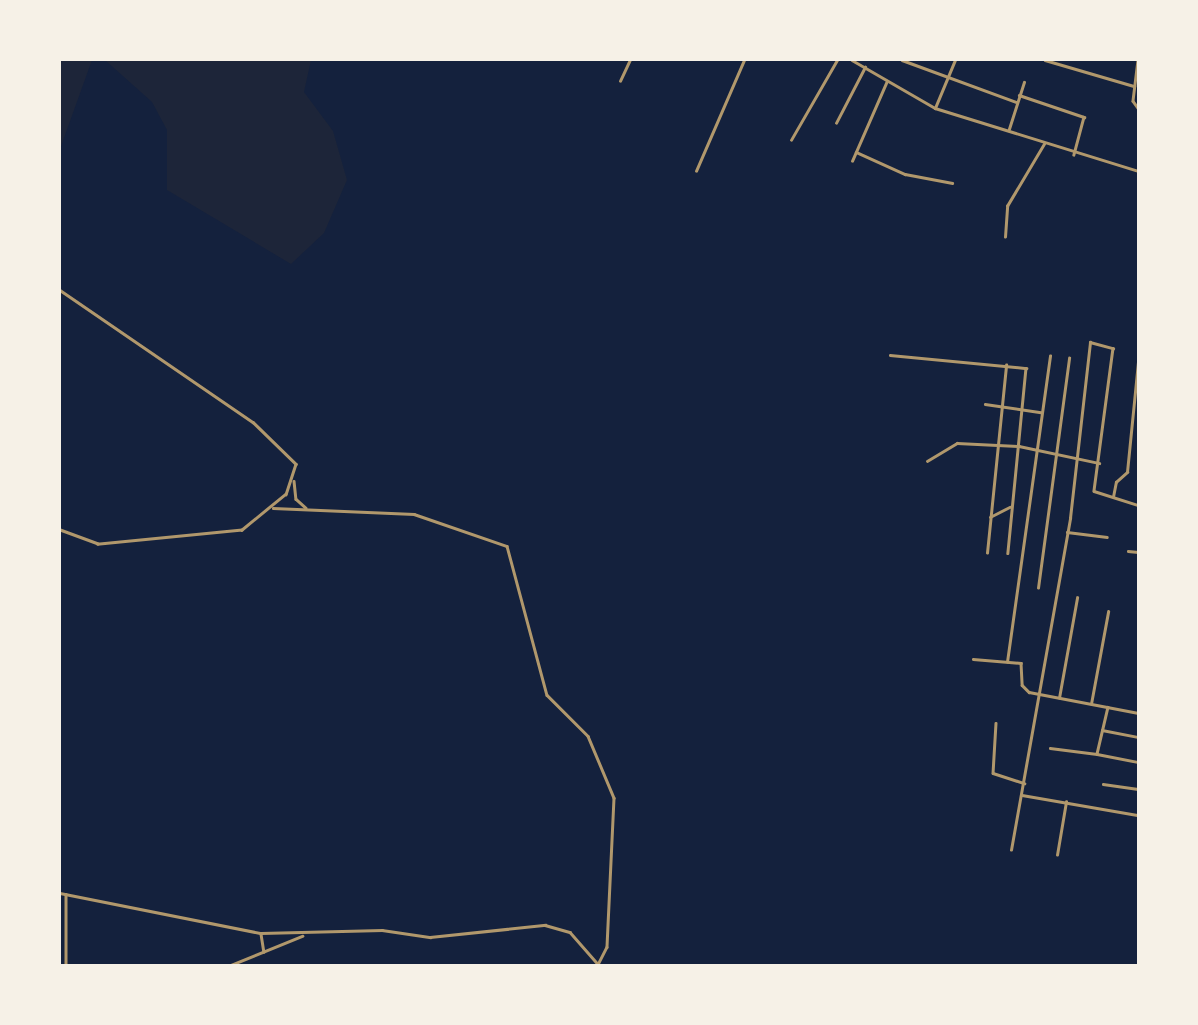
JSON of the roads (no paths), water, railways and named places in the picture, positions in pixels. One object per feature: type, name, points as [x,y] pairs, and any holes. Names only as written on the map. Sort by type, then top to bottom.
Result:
[{"type":"street","points":[[620,81],[630,60]]},
{"type":"street","points":[[696,172],[744,60]]},
{"type":"street","points":[[790,140],[837,60]]},
{"type":"street","points":[[852,60],[935,108],[1009,130],[1073,155],[1139,171]]},
{"type":"street","points":[[903,60],[1016,102]]},
{"type":"street","points":[[935,108],[954,60]]},
{"type":"street","points":[[1045,60],[1134,86]]},
{"type":"street","points":[[1138,60],[1134,86],[1139,108]]},
{"type":"street","points":[[836,123],[865,67]]},
{"type":"street","points":[[852,161],[887,80]]},
{"type":"street","points":[[1009,130],[1024,82]]},
{"type":"street","points":[[1019,95],[1084,117],[1073,155]]},
{"type":"street","points":[[1005,237],[1007,206],[1044,143]]},
{"type":"street","points":[[856,152],[905,174],[952,183]]},
{"type":"street","points":[[60,290],[253,422],[296,464],[296,499],[307,509]]},
{"type":"street","points":[[1011,850],[1067,533],[1090,342],[1113,348],[1094,491],[1139,505]]},
{"type":"street","points":[[890,355],[1026,368],[1024,410],[1010,507],[1008,553]]},
{"type":"street","points":[[1007,662],[1049,356]]},
{"type":"street","points":[[1038,588],[1059,453],[1069,358]]},
{"type":"street","points":[[1113,497],[1115,482],[1127,472],[1139,362]]},
{"type":"street","points":[[987,552],[1006,366]]},
{"type":"street","points":[[985,404],[1041,412]]},
{"type":"street","points":[[927,461],[957,443],[1019,446],[1098,463]]},
{"type":"street","points":[[60,530],[97,544],[219,535],[242,530],[273,508],[294,478]]},
{"type":"street","points":[[990,517],[1010,507]]},
{"type":"street","points":[[60,893],[261,933],[303,935],[382,930],[430,937],[545,925],[577,937],[598,965],[607,947],[614,798],[588,736],[547,695],[507,547],[414,513],[273,508]]},
{"type":"street","points":[[1067,533],[1107,537]]},
{"type":"street","points":[[1128,551],[1139,552]]},
{"type":"street","points":[[1059,698],[1077,598]]},
{"type":"street","points":[[1091,704],[1108,612]]},
{"type":"street","points":[[973,659],[1023,665],[1023,689],[1038,694],[1139,713]]},
{"type":"street","points":[[1097,754],[1108,707]]},
{"type":"street","points":[[996,723],[993,773],[1024,783]]},
{"type":"street","points":[[1102,730],[1139,737]]},
{"type":"street","points":[[1050,748],[1139,762]]},
{"type":"street","points":[[1103,784],[1139,789]]},
{"type":"street","points":[[1022,795],[1139,815]]},
{"type":"street","points":[[1057,855],[1066,802]]},
{"type":"street","points":[[66,894],[66,965]]},
{"type":"street","points":[[261,933],[264,952]]},
{"type":"street","points":[[231,965],[303,935]]}]
